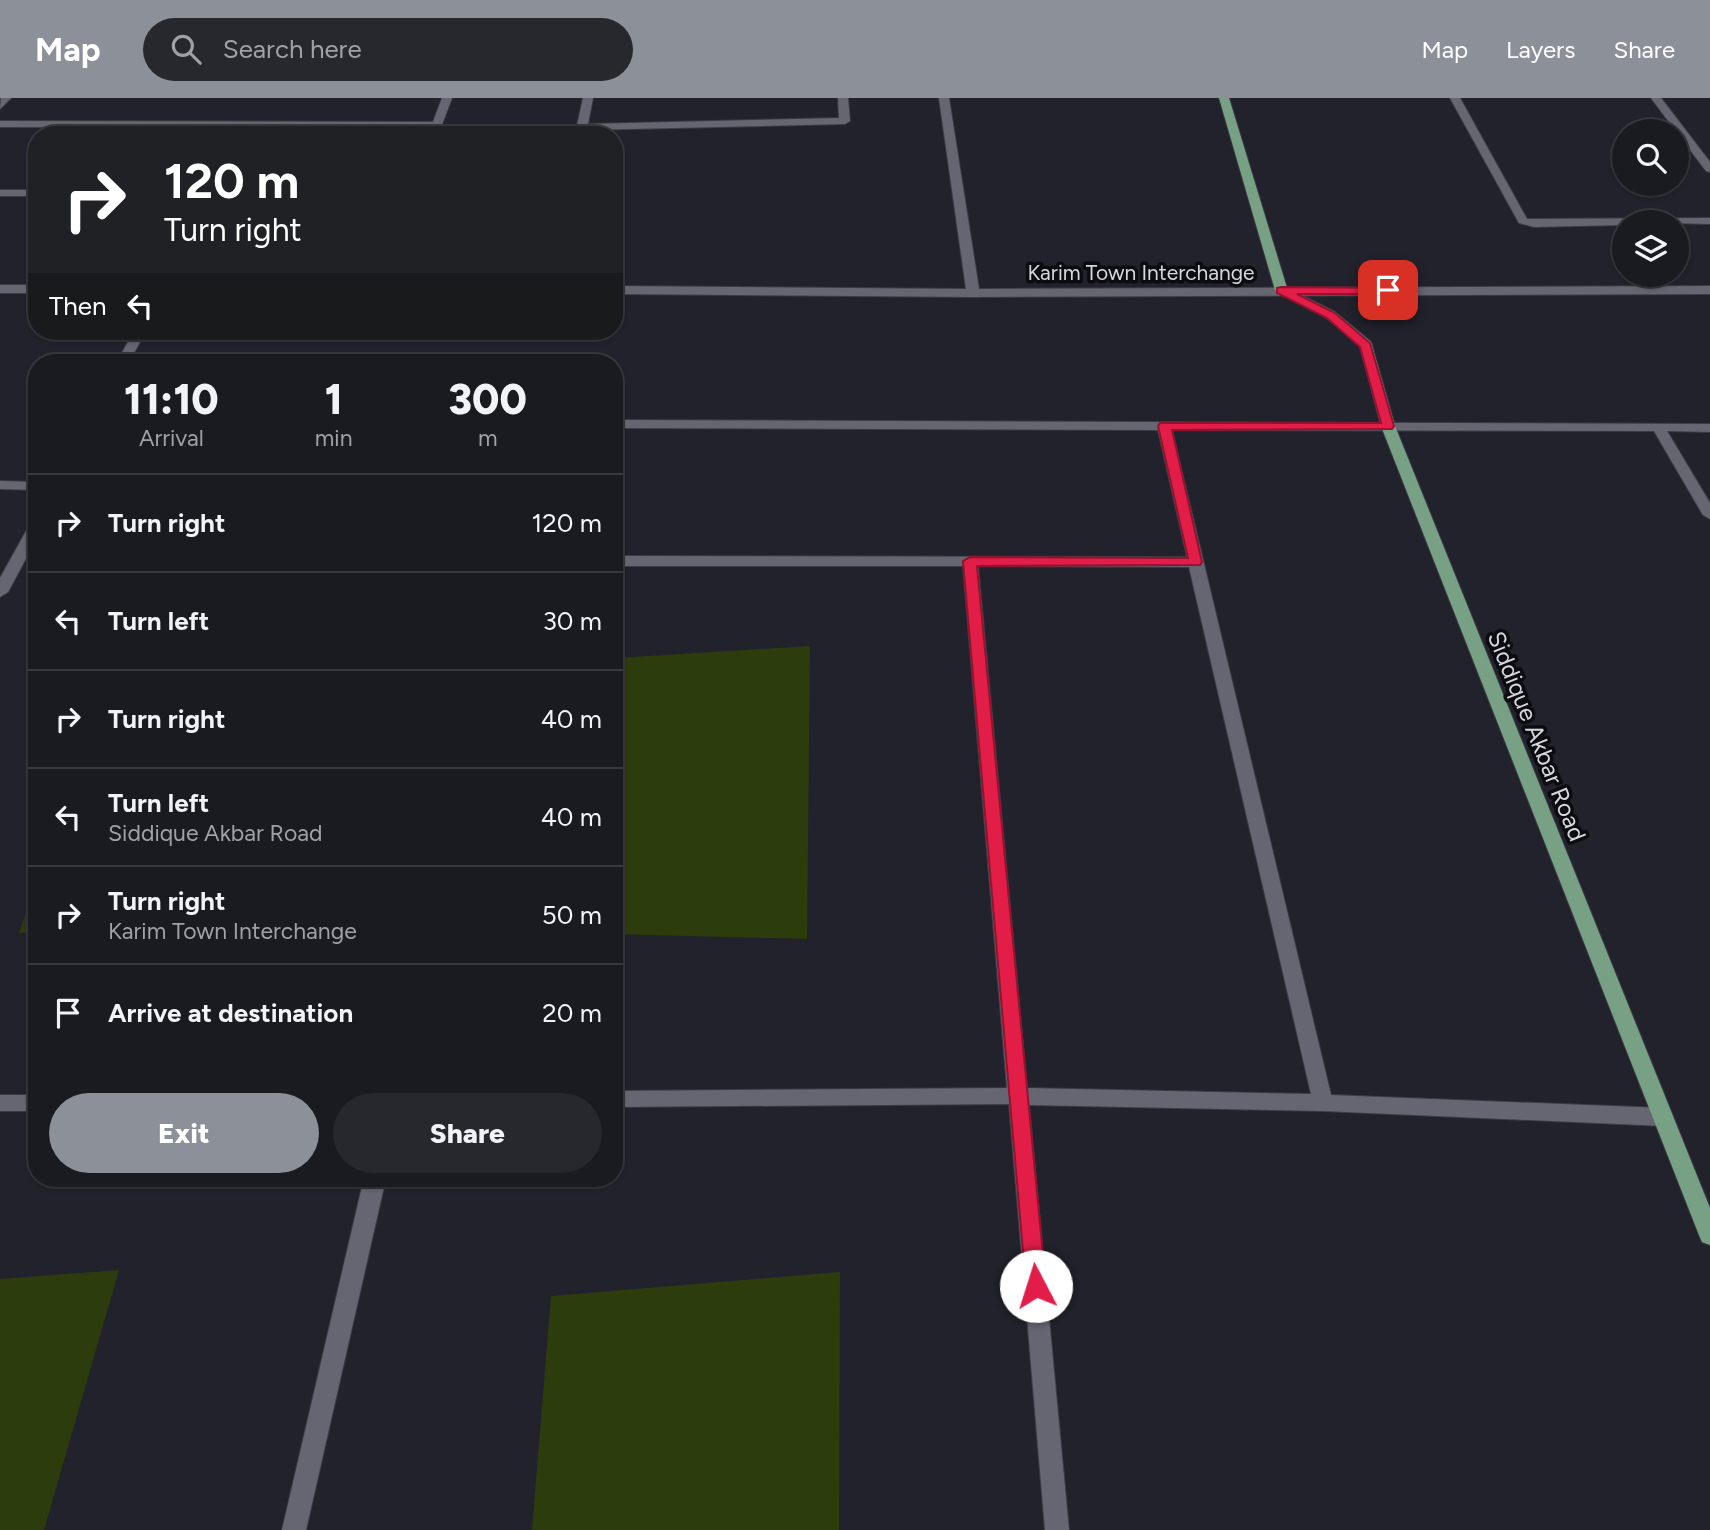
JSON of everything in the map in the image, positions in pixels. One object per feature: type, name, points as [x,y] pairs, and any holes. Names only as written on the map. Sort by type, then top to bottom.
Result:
[{"type":"main road","points":[[1224,98],[1281,290]]},
{"type":"main road","name":"Siddique Akbar Road","points":[[1281,290],[1331,315],[1366,345],[1388,426],[1710,1236]]},
{"type":"street","points":[[0,106],[6,98]]},
{"type":"street","points":[[436,126],[447,98]]},
{"type":"street","points":[[582,126],[588,98]]},
{"type":"street","points":[[623,129],[845,121],[843,98]]},
{"type":"street","points":[[944,98],[972,293]]},
{"type":"street","points":[[1455,98],[1523,221],[1534,224],[1612,222]]},
{"type":"street","points":[[1656,98],[1710,169]]},
{"type":"street","points":[[0,124],[145,126]]},
{"type":"street","points":[[0,193],[28,193]]},
{"type":"street","points":[[1689,220],[1710,220]]},
{"type":"street","points":[[0,289],[28,289]]},
{"type":"street","name":"Karim Town Interchange","points":[[623,290],[972,293],[1710,290]]},
{"type":"street","points":[[623,424],[1710,428]]},
{"type":"street","points":[[1164,426],[1323,1103]]},
{"type":"street","points":[[1658,427],[1710,515]]},
{"type":"street","points":[[0,485],[28,486]]},
{"type":"street","points":[[0,592],[28,540]]},
{"type":"street","points":[[623,561],[1195,562]]},
{"type":"street","points":[[970,561],[1057,1530]]},
{"type":"street","points":[[16,562],[28,562]]},
{"type":"street","points":[[623,1099],[1020,1097],[1323,1103],[1663,1117]]},
{"type":"street","points":[[0,1103],[28,1103]]},
{"type":"street","points":[[295,1530],[373,1187]]},
{"type":"green space","points":[[810,646],[807,939],[623,934],[623,658]]},
{"type":"green space","points":[[28,907],[28,932],[19,933]]},
{"type":"green space","points":[[119,1270],[44,1530],[0,1530],[0,1279]]},
{"type":"green space","points":[[840,1272],[839,1530],[532,1530],[551,1296]]},
{"type":"route","points":[[1036,1286],[970,561],[1195,562],[1164,426],[1388,426],[1366,345],[1331,315],[1281,290],[1388,290]]}]
